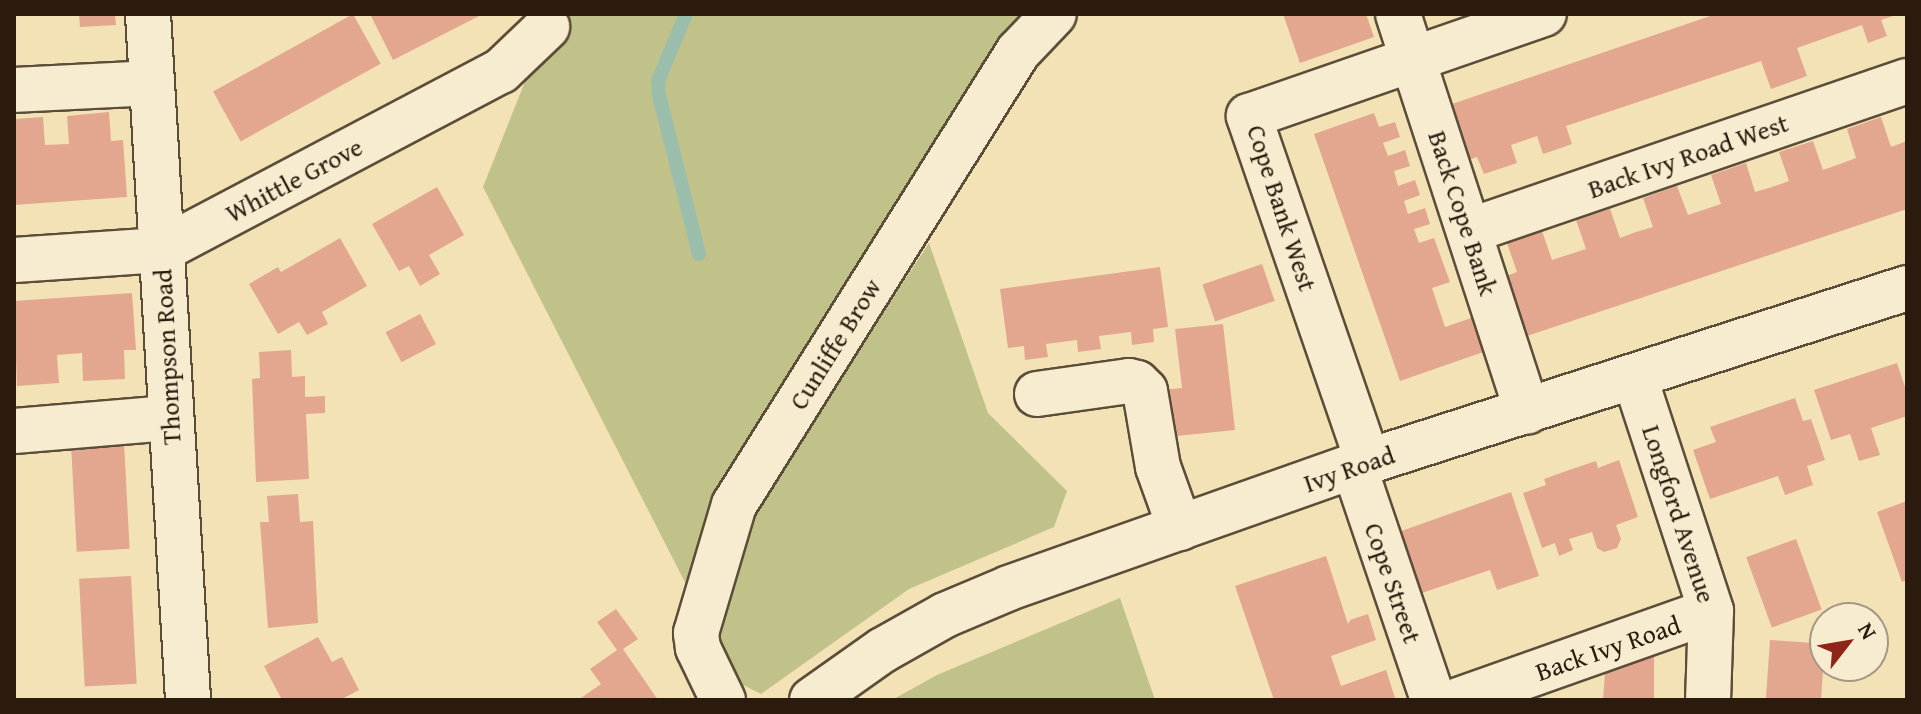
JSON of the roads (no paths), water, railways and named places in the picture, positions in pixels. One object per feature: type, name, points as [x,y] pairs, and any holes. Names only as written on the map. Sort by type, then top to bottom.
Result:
[{"type":"street","name":"Thompson Road","points":[[148,14],[188,700]]},
{"type":"street","name":"Cunliffe Brow","points":[[723,700],[698,648],[696,633],[734,505],[1018,52],[1054,14]]},
{"type":"street","name":"Back Cope Bank","points":[[1398,14],[1527,412]]},
{"type":"street","points":[[1413,58],[1544,14]]},
{"type":"street","name":"Whittle Grove","points":[[14,260],[161,250],[501,71],[547,27]]},
{"type":"street","name":"Cope Bank West","points":[[1361,464],[1249,116],[1413,58]]},
{"type":"street","name":"Back Ivy Road West","points":[[1469,231],[1907,81]]},
{"type":"street","points":[[14,90],[152,83]]},
{"type":"street","name":"Ivy Road","points":[[812,700],[883,650],[945,615],[1009,588],[1361,464],[1907,288]]},
{"type":"street","name":"Longford Avenue","points":[[1635,378],[1711,611],[1714,628],[1708,700]]},
{"type":"street","points":[[1037,394],[1129,381],[1137,383],[1145,391],[1158,467],[1180,528]]},
{"type":"street","points":[[14,431],[170,418]]},
{"type":"street","name":"Cope Street","points":[[1361,464],[1433,700]]},
{"type":"street","name":"Back Ivy Road","points":[[1459,700],[1711,611]]},
{"type":"waterway","points":[[686,14],[658,81],[699,254]]}]
